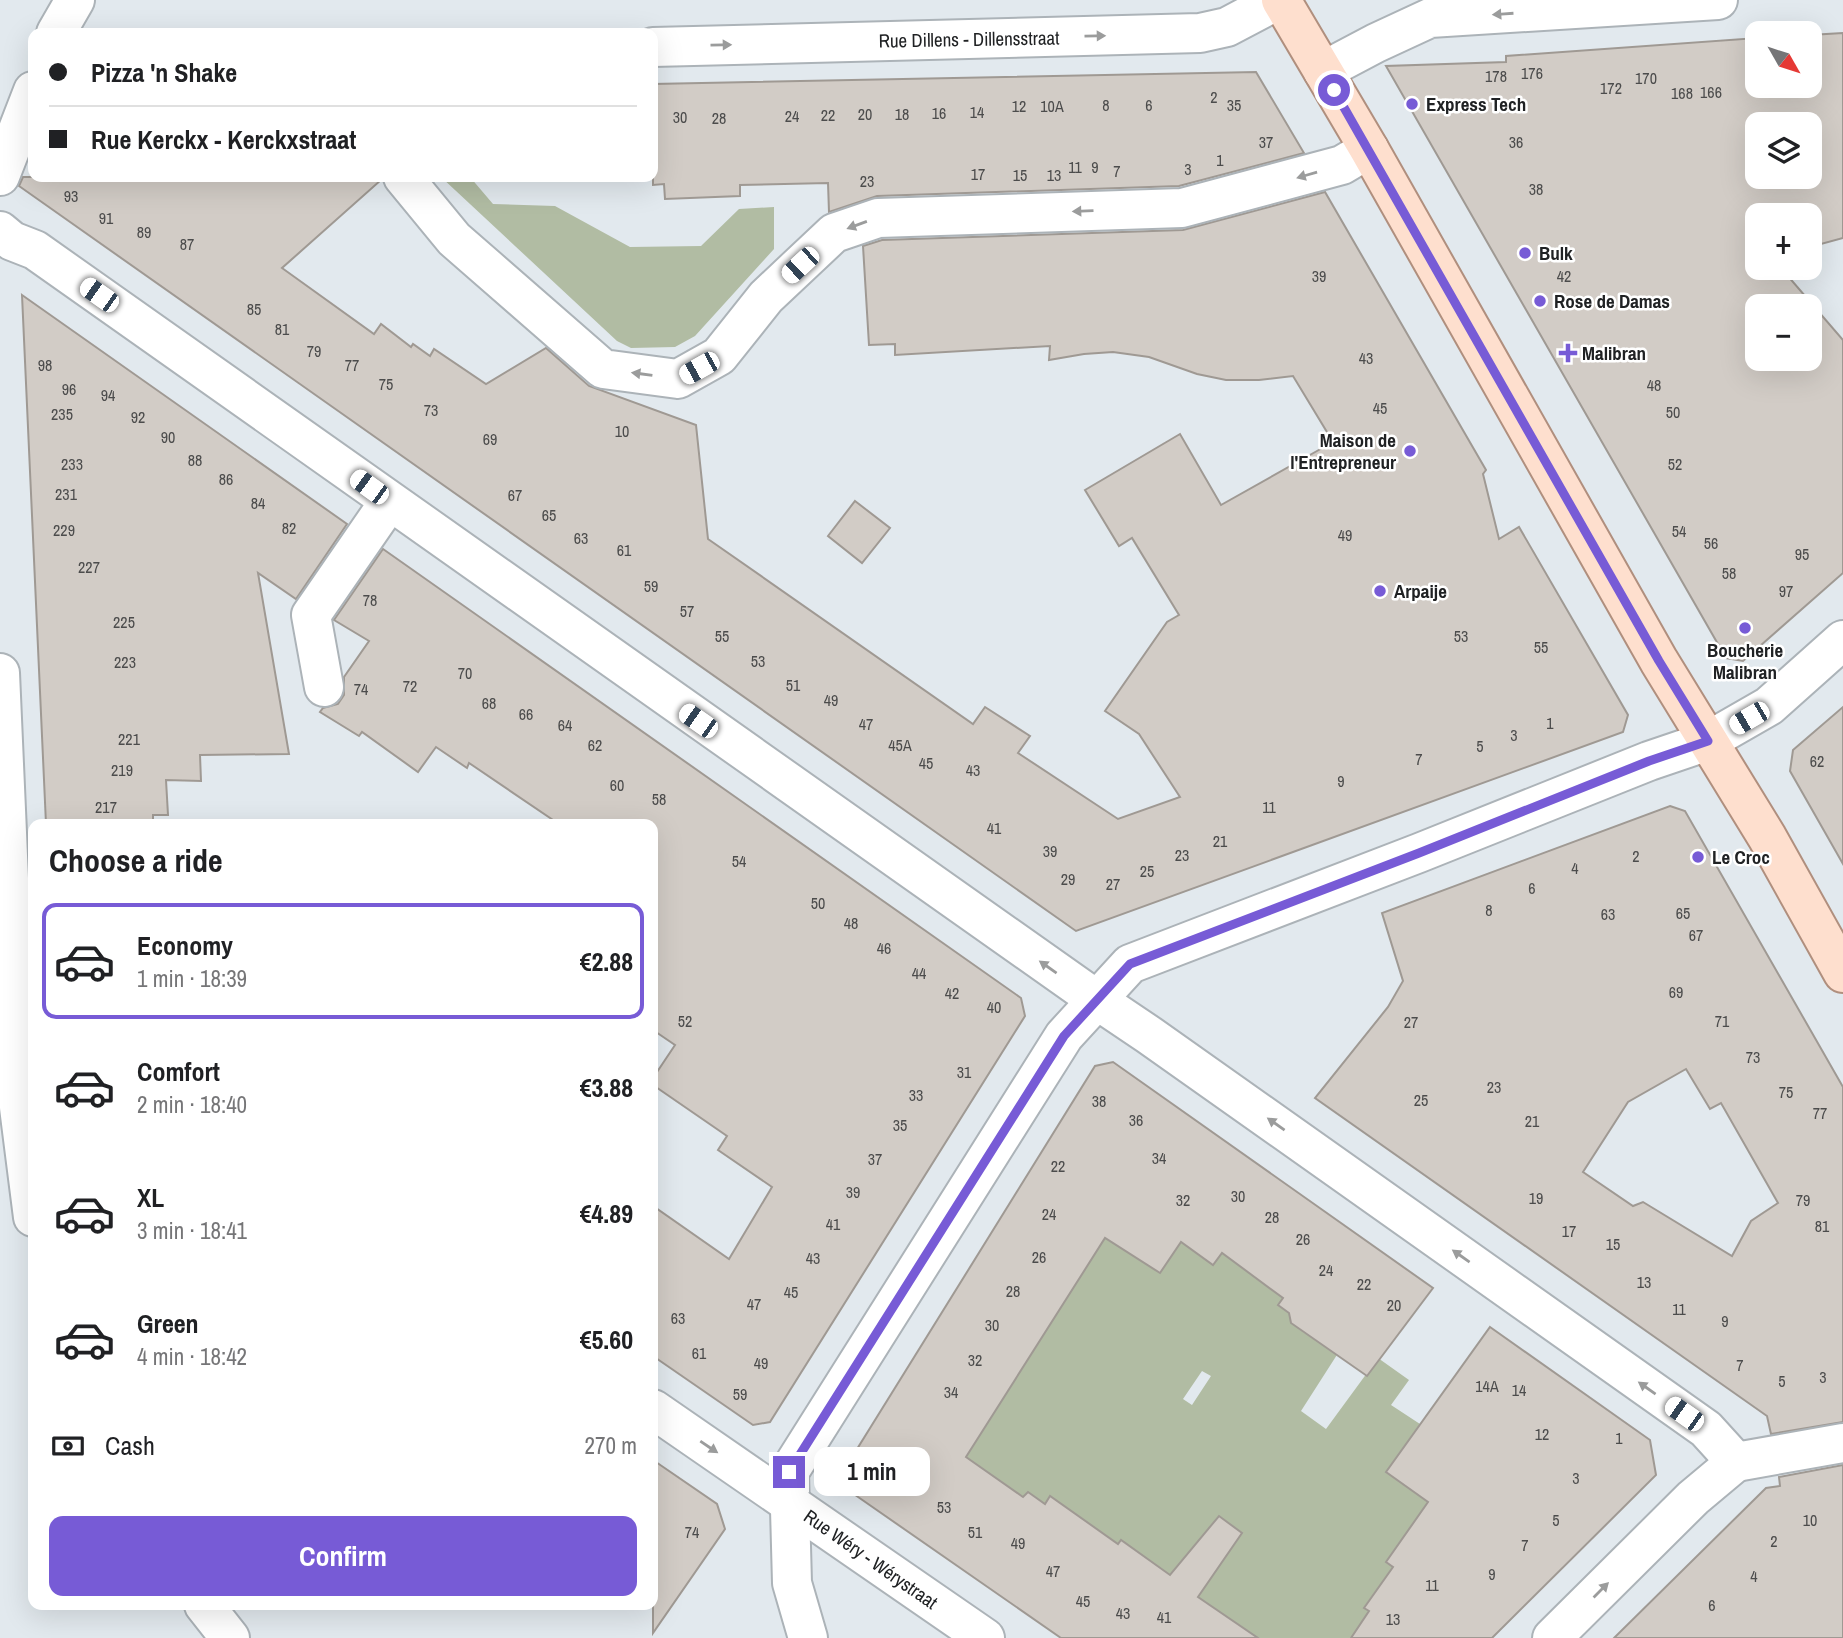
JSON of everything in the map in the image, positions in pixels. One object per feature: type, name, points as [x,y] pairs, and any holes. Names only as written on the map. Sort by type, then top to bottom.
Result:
[{"type":"main road","points":[[1279,0],[1369,149],[1659,661],[1766,837],[1843,973]]},
{"type":"street","name":"Rue Dillens - Dillensstraat","points":[[658,47],[1200,33],[1227,27],[1279,0]]},
{"type":"street","points":[[1323,71],[1430,19],[1718,0]]},
{"type":"street","points":[[0,176],[28,104]]},
{"type":"street","points":[[407,182],[454,239],[604,369],[678,379],[719,356],[766,297],[834,233],[878,218],[1182,208],[1342,165],[1369,149]]},
{"type":"street","points":[[0,231],[12,241],[35,250],[1706,1429],[1736,1462]]},
{"type":"street","points":[[324,687],[311,615],[389,502]]},
{"type":"street","points":[[808,1638],[792,1583],[789,1472],[1064,1036],[1130,964],[1649,761],[1708,741],[1769,706],[1843,640]]},
{"type":"street","points":[[0,673],[6,936],[24,1001],[19,1107],[28,1178]]},
{"type":"street","name":"Rue Wéry - Wérystraat","points":[[658,1412],[985,1638]]},
{"type":"street","points":[[1552,1638],[1693,1498],[1736,1462],[1843,1443]]},
{"type":"street","points":[[208,1610],[230,1638]]},
{"type":"green space","points":[[446,182],[474,182],[493,204],[555,206],[630,247],[701,246],[739,209],[774,207],[774,249],[695,336],[675,347],[631,348],[617,341]]},
{"type":"green space","points":[[1090,1220],[1190,1229],[1197,1254],[1213,1265],[1236,1234],[1268,1258],[1254,1277],[1283,1298],[1294,1316],[1291,1323],[1306,1334],[1314,1324],[1342,1347],[1301,1411],[1326,1429],[1378,1358],[1409,1380],[1391,1405],[1420,1424],[1386,1472],[1451,1518],[1401,1540],[1386,1562],[1404,1575],[1377,1589],[1364,1607],[1369,1611],[1352,1638],[1258,1638],[1197,1599],[1203,1590],[1113,1551],[1050,1497],[1045,1504],[1028,1492],[1023,1497],[991,1475],[971,1467],[922,1397]],"holes":[[[1202,1371],[1211,1376],[1192,1405],[1183,1399]]]},
{"type":"building","points":[[1843,33],[1843,238],[1822,244],[1822,203],[1745,203],[1745,280],[1791,280],[1803,294],[1745,294],[1745,371],[1822,371],[1822,316],[1843,340],[1843,573],[1743,661],[1726,658],[1386,66],[1506,62],[1506,56],[1745,39],[1745,98],[1822,98],[1822,34]]},
{"type":"building","points":[[1256,72],[1304,153],[1179,186],[877,196],[829,212],[828,183],[740,185],[740,196],[665,199],[664,184],[653,185],[653,182],[658,182],[658,84]]},
{"type":"building","points":[[23,177],[28,177],[28,182],[379,182],[282,268],[374,334],[381,324],[411,347],[413,344],[430,356],[434,349],[486,384],[546,348],[589,386],[696,425],[708,539],[973,724],[985,707],[1030,736],[1018,753],[1118,819],[1180,797],[1139,734],[1105,711],[1167,622],[1179,615],[1132,538],[1119,546],[1085,490],[1180,434],[1221,505],[1333,442],[1293,376],[1226,380],[1197,374],[1149,357],[1113,352],[1049,360],[1050,346],[895,355],[895,344],[869,345],[863,246],[882,240],[1183,230],[1325,192],[1486,470],[1483,474],[1499,539],[1519,527],[1628,715],[1623,732],[1076,931],[19,186]]},
{"type":"building","points":[[22,295],[347,524],[296,599],[258,573],[289,754],[200,755],[201,781],[166,780],[168,815],[153,815],[153,819],[46,819]]},
{"type":"building","points":[[855,501],[890,528],[862,563],[828,536]]},
{"type":"building","points":[[383,549],[1021,998],[1025,1016],[770,1422],[753,1425],[658,1359],[658,1209],[729,1259],[772,1187],[718,1150],[727,1136],[658,1088],[658,1070],[675,1045],[658,1033],[658,819],[552,819],[469,763],[467,768],[436,747],[418,772],[362,732],[359,736],[320,712],[323,708],[338,704],[344,695],[344,677],[369,641],[334,620]]},
{"type":"building","points":[[1843,707],[1843,864],[1790,771],[1793,750]]},
{"type":"building","points":[[1670,806],[1685,811],[1843,1087],[1843,1422],[1771,1434],[1767,1416],[1315,1098],[1388,1007],[1403,981],[1382,913]],"holes":[[[1686,1069],[1710,1109],[1721,1103],[1778,1203],[1751,1221],[1732,1256],[1643,1202],[1633,1206],[1583,1172],[1628,1102]]]},
{"type":"building","points":[[1113,1062],[1433,1288],[1367,1376],[1291,1323],[1289,1313],[1278,1305],[1283,1298],[1222,1253],[1213,1265],[1181,1242],[1160,1273],[1105,1238],[966,1457],[1023,1497],[1028,1492],[1045,1504],[1050,1496],[1118,1544],[1121,1540],[1170,1575],[1219,1516],[1242,1533],[1198,1597],[1258,1638],[1061,1638],[848,1490],[844,1470],[1095,1066]]},
{"type":"building","points":[[1490,1327],[1650,1440],[1656,1475],[1492,1638],[1351,1638],[1369,1611],[1364,1608],[1393,1567],[1386,1562],[1428,1502],[1386,1472]]},
{"type":"building","points":[[658,1463],[717,1504],[725,1529],[653,1633],[653,1610],[658,1610]]},
{"type":"building","points":[[1843,1465],[1843,1638],[1614,1638],[1766,1488],[1780,1486],[1779,1477]]},
{"type":"place","name":"Express Tech","points":[[1412,104]]},
{"type":"place","name":"Bulk","points":[[1525,253]]},
{"type":"place","name":"Rose de Damas","points":[[1540,301]]},
{"type":"place","name":"Malibran","points":[[1568,353]]},
{"type":"place","name":"Maison de l'Entrepreneur","points":[[1410,451]]},
{"type":"place","name":"Arpaije","points":[[1380,591]]},
{"type":"place","name":"Boucherie Malibran","points":[[1745,628]]},
{"type":"place","name":"Le Croc","points":[[1698,857]]},
{"type":"route","points":[[789,1472],[1064,1036],[1130,964],[1649,761],[1708,741],[1659,661],[1334,90]]}]
